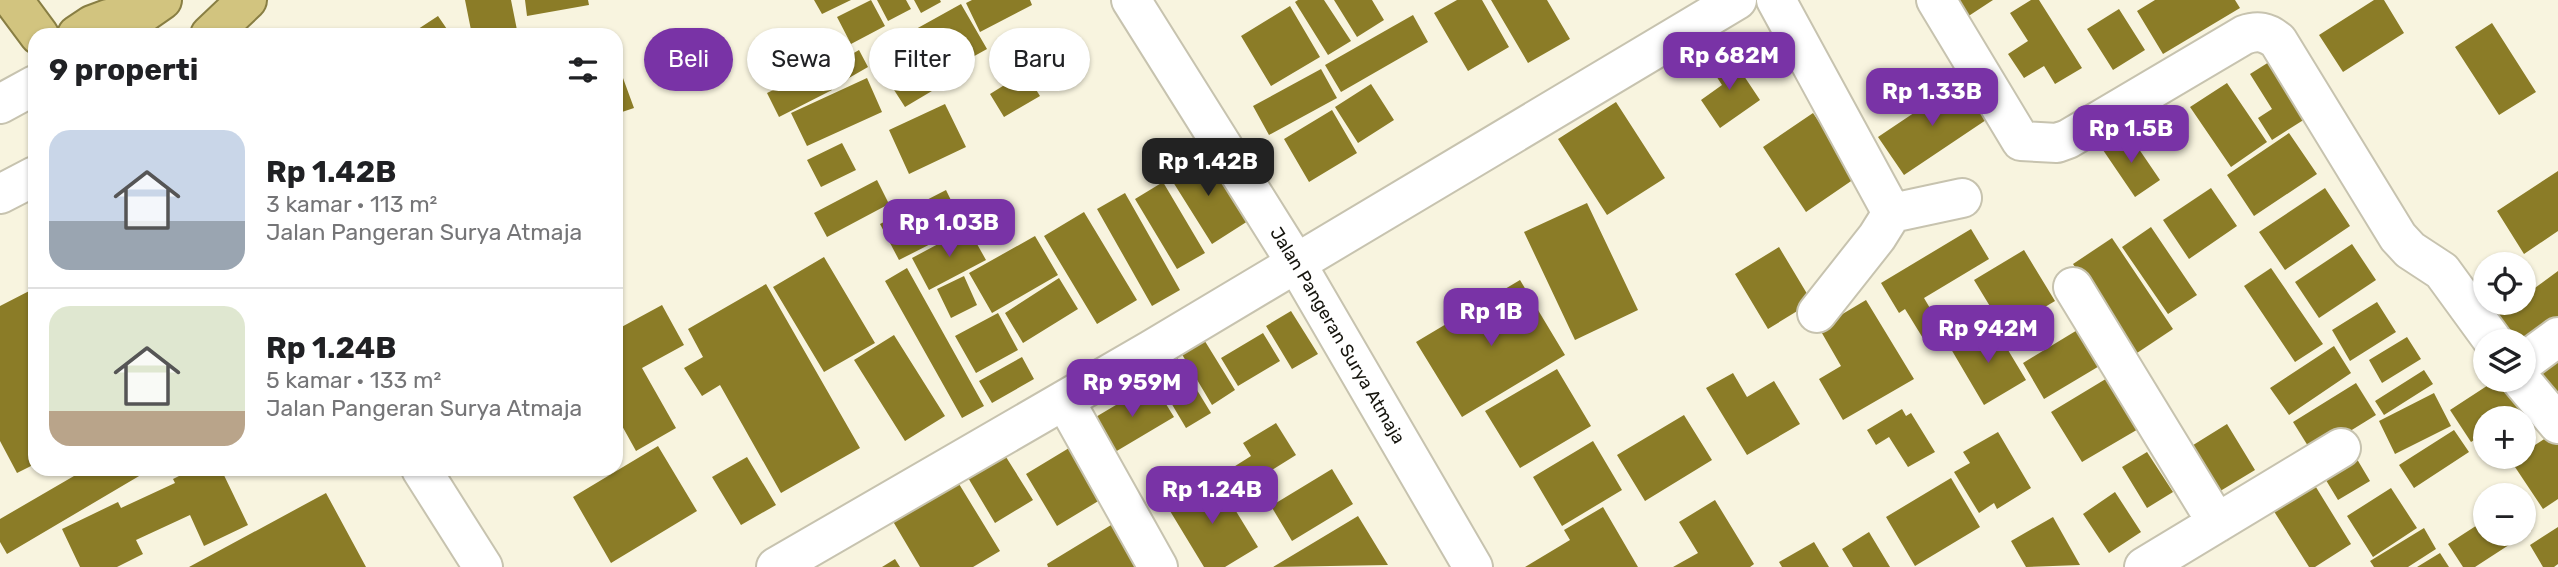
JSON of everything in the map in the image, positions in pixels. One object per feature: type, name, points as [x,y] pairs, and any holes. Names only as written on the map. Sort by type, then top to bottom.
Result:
[{"type":"highway","points":[[13,0],[34,28]]},
{"type":"highway","points":[[217,28],[247,0]]},
{"type":"highway","points":[[87,28],[108,19],[139,14]]},
{"type":"street","name":"Jalan Pangeran Surya Atmaja","points":[[1131,0],[1296,263],[1473,567]]},
{"type":"street","points":[[776,567],[1065,401],[1737,0]]},
{"type":"street","points":[[1776,0],[1892,213]]},
{"type":"street","points":[[1936,0],[2021,141],[2057,143],[2068,139],[2245,35],[2254,32],[2271,35],[2285,53],[2398,237],[2410,250],[2442,271],[2484,329]]},
{"type":"street","points":[[0,104],[28,89]]},
{"type":"street","points":[[0,194],[28,180]]},
{"type":"street","points":[[1817,313],[1877,237],[1892,213],[1962,198]]},
{"type":"street","points":[[2073,286],[2217,523]]},
{"type":"street","points":[[2536,353],[2558,337]]},
{"type":"street","points":[[2531,392],[2558,424]]},
{"type":"street","points":[[1065,401],[1158,567]]},
{"type":"street","points":[[2144,567],[2341,448]]},
{"type":"street","points":[[425,476],[483,567]]},
{"type":"building","points":[[465,0],[511,0],[517,28],[471,28]]},
{"type":"building","points":[[525,0],[588,0],[589,5],[527,16]]},
{"type":"building","points":[[814,0],[851,0],[822,14]]},
{"type":"building","points":[[871,0],[885,26],[869,28],[869,34],[855,42],[855,28],[843,28],[837,17]]},
{"type":"building","points":[[877,0],[906,0],[911,9],[888,21]]},
{"type":"building","points":[[914,0],[940,0],[941,2],[921,13]]},
{"type":"building","points":[[972,0],[1030,0],[1032,5],[980,32],[966,3]]},
{"type":"building","points":[[1324,0],[1351,41],[1328,55],[1295,2]]},
{"type":"building","points":[[1334,0],[1372,0],[1384,20],[1357,37]]},
{"type":"building","points":[[1457,0],[1482,0],[1509,47],[1468,71],[1434,13]]},
{"type":"building","points":[[1491,0],[1547,0],[1570,39],[1528,63]]},
{"type":"building","points":[[1948,0],[1993,0],[1961,21]]},
{"type":"building","points":[[2031,0],[2039,0],[2082,68],[2055,84],[2044,66],[2024,78],[2008,54],[2028,41],[2010,13]]},
{"type":"building","points":[[2155,0],[2235,0],[2240,8],[2163,54],[2137,11]]},
{"type":"building","points":[[2374,0],[2384,0],[2404,33],[2343,72],[2319,35]]},
{"type":"building","points":[[961,4],[975,28],[918,28]]},
{"type":"building","points":[[1290,6],[1320,57],[1271,86],[1241,36]]},
{"type":"building","points":[[2119,9],[2145,50],[2113,70],[2087,29]]},
{"type":"building","points":[[1413,15],[1428,42],[1341,92],[1325,65]]},
{"type":"building","points":[[438,16],[446,28],[420,28]]},
{"type":"building","points":[[2492,23],[2536,92],[2499,115],[2455,47]]},
{"type":"building","points":[[975,28],[987,49],[975,56]]},
{"type":"building","points":[[859,50],[868,67],[855,74],[855,52]]},
{"type":"building","points":[[1728,52],[1760,100],[1720,128],[1701,100],[1722,85],[1709,65]]},
{"type":"building","points":[[2277,57],[2313,114],[2272,140],[2258,118],[2272,109],[2250,74]]},
{"type":"building","points":[[1321,69],[1337,98],[1269,135],[1253,106]]},
{"type":"building","points":[[623,78],[634,108],[623,112]]},
{"type":"building","points":[[867,78],[869,91],[873,91],[882,112],[807,146],[791,113],[839,91],[855,91],[855,84]]},
{"type":"building","points":[[1960,82],[1986,120],[1904,175],[1878,137]]},
{"type":"building","points":[[2227,83],[2267,142],[2231,167],[2190,107]]},
{"type":"building","points":[[1371,84],[1394,120],[1358,143],[1335,107]]},
{"type":"building","points":[[771,91],[830,91],[779,117],[767,93]]},
{"type":"building","points":[[895,91],[932,91],[905,107]]},
{"type":"building","points":[[995,91],[1037,91],[1040,96],[1004,117],[990,94]]},
{"type":"building","points":[[1616,102],[1665,178],[1607,215],[1558,139]]},
{"type":"building","points":[[945,104],[966,147],[909,174],[889,130]]},
{"type":"building","points":[[1332,110],[1357,153],[1309,182],[1284,139]]},
{"type":"building","points":[[1813,113],[1857,177],[1806,212],[1763,147]]},
{"type":"building","points":[[2128,133],[2160,180],[2135,197],[2103,150]]},
{"type":"building","points":[[2289,133],[2317,174],[2254,216],[2227,175]]},
{"type":"building","points":[[842,143],[856,170],[821,187],[807,160]]},
{"type":"building","points":[[1204,152],[1248,221],[1212,244],[1168,174]]},
{"type":"building","points":[[2558,171],[2558,231],[2527,252],[2523,252],[2497,211]]},
{"type":"building","points":[[877,180],[889,204],[827,237],[814,213]]},
{"type":"building","points":[[1163,182],[1205,253],[1177,269],[1135,199]]},
{"type":"building","points":[[2211,188],[2237,226],[2189,259],[2163,220]]},
{"type":"building","points":[[2325,188],[2350,226],[2285,270],[2259,232]]},
{"type":"building","points":[[946,190],[964,227],[899,260],[880,224]]},
{"type":"building","points":[[1125,193],[1180,290],[1152,306],[1097,209]]},
{"type":"building","points":[[1587,203],[1638,310],[1575,340],[1524,232]]},
{"type":"building","points":[[1084,212],[1137,300],[1097,324],[1044,236]]},
{"type":"building","points":[[2151,227],[2197,295],[2168,314],[2122,247]]},
{"type":"building","points":[[968,228],[986,260],[929,290],[912,258]]},
{"type":"building","points":[[1971,229],[1989,259],[1924,298],[1947,337],[1929,348],[1905,309],[1899,313],[1881,283]]},
{"type":"building","points":[[1035,236],[1058,275],[992,313],[969,273]]},
{"type":"building","points":[[2112,238],[2173,329],[2134,355],[2073,264]]},
{"type":"building","points":[[2352,244],[2376,280],[2319,318],[2295,282]]},
{"type":"building","points":[[1779,247],[1812,302],[1768,329],[1735,274]]},
{"type":"building","points":[[2024,250],[2055,301],[2005,331],[1974,280]]},
{"type":"building","points":[[824,257],[875,343],[824,372],[773,287]]},
{"type":"building","points":[[907,268],[984,406],[962,418],[885,281]]},
{"type":"building","points":[[2271,268],[2323,344],[2295,362],[2244,286]]},
{"type":"building","points":[[2558,271],[2558,324],[2536,335],[2536,329],[2500,329],[2492,318],[2496,315],[2536,315],[2536,287]]},
{"type":"building","points":[[964,276],[977,305],[951,318],[937,289]]},
{"type":"building","points":[[1059,278],[1078,309],[1023,343],[1005,313]]},
{"type":"building","points":[[1520,280],[1565,355],[1462,417],[1416,342]]},
{"type":"building","points":[[766,284],[860,448],[781,493],[720,385],[702,396],[684,368],[703,357],[688,329]]},
{"type":"building","points":[[28,292],[28,468],[17,473],[0,441],[0,306]]},
{"type":"building","points":[[1866,300],[1914,379],[1843,420],[1819,379],[1841,366],[1819,328]]},
{"type":"building","points":[[2377,302],[2396,332],[2350,361],[2332,330]]},
{"type":"building","points":[[662,305],[684,345],[642,368],[676,428],[636,451],[623,428],[623,326]]},
{"type":"building","points":[[1291,311],[1318,354],[1292,369],[1266,326]]},
{"type":"building","points":[[998,313],[1018,350],[976,373],[955,336]]},
{"type":"building","points":[[1993,325],[2026,380],[1984,405],[1951,349]]},
{"type":"building","points":[[2079,329],[2101,365],[2044,399],[2023,363]]},
{"type":"building","points":[[1263,333],[1280,361],[1238,386],[1221,358]]},
{"type":"building","points":[[894,335],[945,416],[905,441],[854,360]]},
{"type":"building","points":[[2407,337],[2421,359],[2382,383],[2369,360]]},
{"type":"building","points":[[1203,338],[1235,390],[1212,405],[1180,351]]},
{"type":"building","points":[[2558,342],[2558,404],[2536,375],[2536,357]]},
{"type":"building","points":[[2334,346],[2351,373],[2289,415],[2270,388]]},
{"type":"building","points":[[1175,354],[1211,413],[1186,428],[1151,369]]},
{"type":"building","points":[[1022,357],[1034,379],[992,403],[979,381]]},
{"type":"building","points":[[1557,369],[1591,426],[1520,468],[1485,411]]},
{"type":"building","points":[[2424,370],[2433,384],[2384,415],[2375,401]]},
{"type":"building","points":[[1733,373],[1747,397],[1774,381],[1800,424],[1747,455],[1706,388]]},
{"type":"building","points":[[2109,377],[2140,428],[2082,462],[2051,412]]},
{"type":"building","points":[[1153,383],[1174,417],[1110,455],[1089,421]]},
{"type":"building","points":[[2356,383],[2376,415],[2313,454],[2293,422]]},
{"type":"building","points":[[2478,392],[2514,392],[2523,406],[2473,406],[2471,442],[2450,410]]},
{"type":"building","points":[[2434,393],[2451,426],[2395,454],[2379,421]]},
{"type":"building","points":[[1902,409],[1906,416],[1911,413],[1935,452],[1908,467],[1889,437],[1876,445],[1867,430]]},
{"type":"building","points":[[1684,415],[1712,460],[1645,501],[1617,455]]},
{"type":"building","points":[[1276,423],[1296,455],[1269,472],[1273,480],[1249,494],[1232,468],[1251,456],[1243,443]]},
{"type":"building","points":[[2227,424],[2255,470],[2217,493],[2190,447]]},
{"type":"building","points":[[2454,430],[2469,452],[2414,488],[2399,465]]},
{"type":"building","points":[[1998,432],[2031,488],[1997,509],[1994,503],[1979,513],[1954,472],[1970,463],[1963,452]]},
{"type":"building","points":[[2552,434],[2558,444],[2558,499],[2543,509],[2536,498],[2536,483],[2526,483],[2516,469],[2536,469],[2536,444]]},
{"type":"building","points":[[1593,441],[1622,490],[1562,526],[1533,477]]},
{"type":"building","points":[[2348,444],[2370,481],[2338,500],[2315,462]]},
{"type":"building","points":[[1074,445],[1105,497],[1057,526],[1026,474]]},
{"type":"building","points":[[658,446],[697,511],[611,563],[573,497],[608,476],[623,476],[623,467]]},
{"type":"building","points":[[1001,449],[1033,500],[995,523],[964,471]]},
{"type":"building","points":[[2147,452],[2173,492],[2147,508],[2122,467]]},
{"type":"building","points":[[747,457],[776,505],[741,525],[712,477]]},
{"type":"building","points":[[1332,469],[1353,504],[1292,541],[1271,506]]},
{"type":"building","points":[[74,476],[139,476],[7,554],[0,542],[0,519]]},
{"type":"building","points":[[179,476],[224,476],[248,525],[204,546],[190,515],[136,540],[143,554],[117,567],[80,567],[62,529],[118,502],[121,508],[175,483],[173,479]]},
{"type":"building","points":[[1215,477],[1258,547],[1225,567],[1204,567],[1167,506]]},
{"type":"building","points":[[1951,478],[1980,527],[1915,566],[1886,517]]},
{"type":"building","points":[[956,479],[1000,551],[973,567],[920,567],[891,518]]},
{"type":"building","points":[[2311,479],[2351,544],[2315,567],[2309,567],[2270,505]]},
{"type":"building","points":[[2391,488],[2417,528],[2373,557],[2347,516]]},
{"type":"building","points":[[2115,492],[2141,532],[2109,553],[2083,514]]},
{"type":"building","points":[[326,493],[366,567],[189,567]]},
{"type":"building","points":[[1715,500],[1754,564],[1750,567],[1673,567],[1698,553],[1679,522]]},
{"type":"building","points":[[1603,507],[1638,567],[1525,567],[1570,540],[1564,530]]},
{"type":"building","points":[[1358,516],[1388,565],[1273,567]]},
{"type":"building","points":[[2053,517],[2080,565],[2026,567],[2011,541]]},
{"type":"building","points":[[1116,522],[1142,567],[1048,567],[1047,564]]},
{"type":"building","points":[[2558,527],[2558,564],[2554,567],[2543,567],[2531,546],[2536,546],[2536,541]]},
{"type":"building","points":[[2424,528],[2436,549],[2408,567],[2374,567],[2370,561]]},
{"type":"building","points":[[2473,528],[2473,546],[2507,546],[2475,567],[2463,567],[2448,544]]},
{"type":"building","points":[[1869,532],[1890,567],[1853,567],[1842,549]]},
{"type":"building","points":[[1814,542],[1829,567],[1782,567],[1779,562]]},
{"type":"building","points":[[2440,553],[2449,567],[2417,567]]},
{"type":"building","points":[[895,559],[900,567],[882,567]]}]
